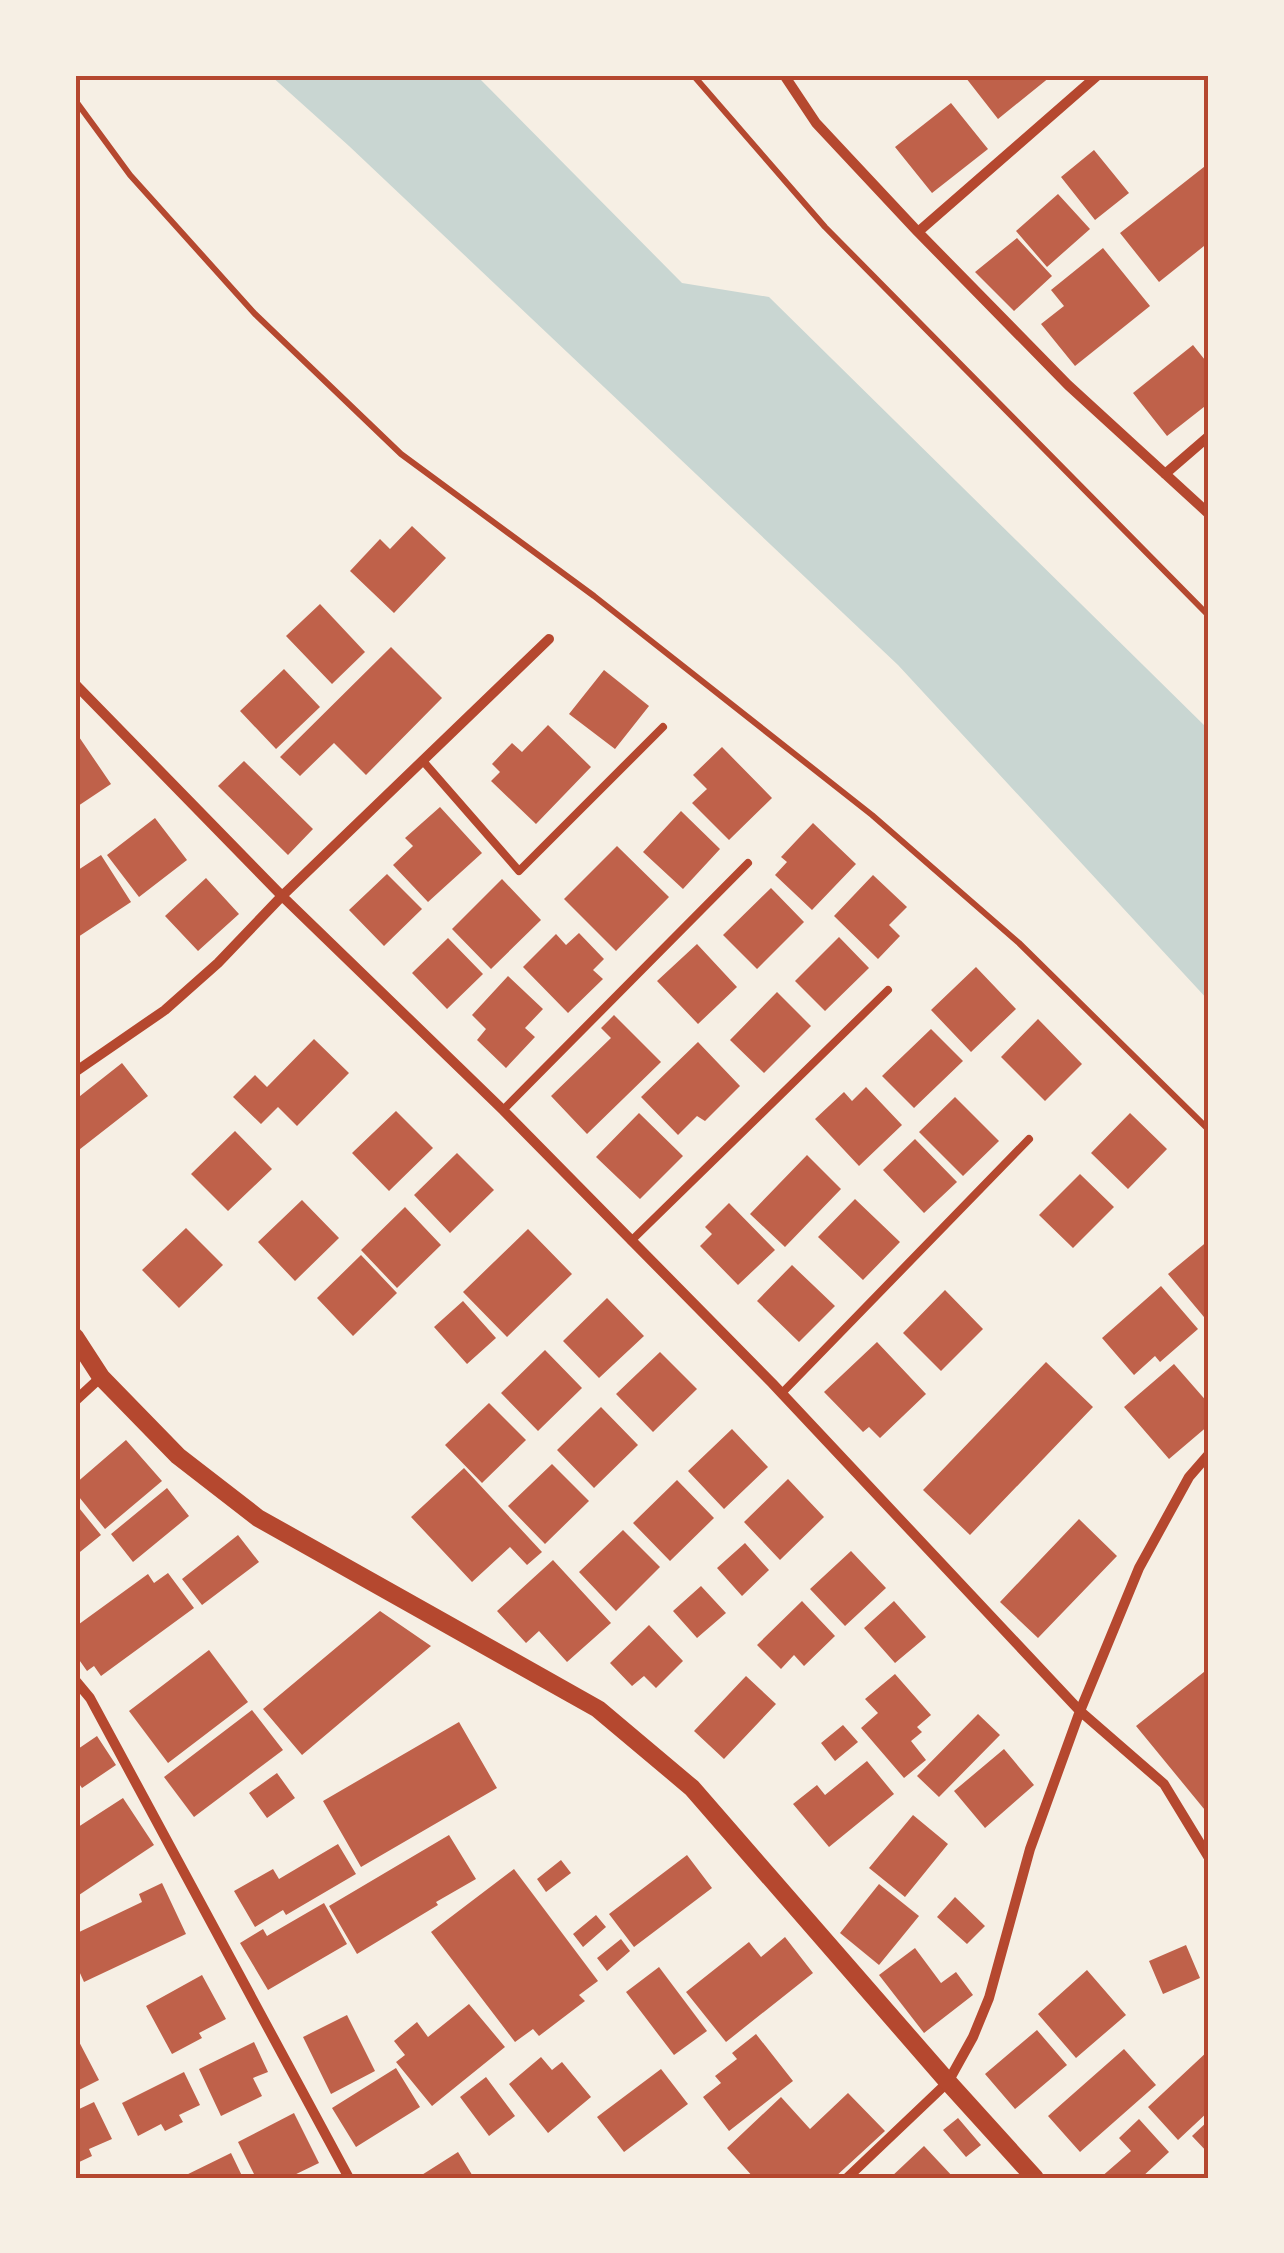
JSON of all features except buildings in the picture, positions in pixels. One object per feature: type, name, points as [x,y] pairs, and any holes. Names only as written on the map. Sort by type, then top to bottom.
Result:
[{"type":"street","points":[[784,75],[816,123],[918,232],[1068,385],[1209,514]]},
{"type":"street","points":[[918,232],[1098,75]]},
{"type":"street","points":[[1165,474],[1209,436]]},
{"type":"street","points":[[75,1072],[164,1010],[218,963],[282,896],[549,639]]},
{"type":"street","points":[[75,684],[282,896],[503,1110],[782,1393],[1080,1711],[1164,1784],[1209,1858]]},
{"type":"street","points":[[75,1337],[101,1378],[178,1456],[258,1518],[598,1709],[692,1788],[1036,2178]]},
{"type":"street","points":[[75,1402],[101,1378]]},
{"type":"street","points":[[847,2178],[948,2082],[973,2037],[989,1998],[1030,1850],[1080,1711],[1139,1568],[1189,1477],[1209,1454]]},
{"type":"street","points":[[75,1680],[90,1698],[349,2178]]},
{"type":"lane","points":[[423,761],[520,871],[663,727]]},
{"type":"lane","points":[[503,1110],[748,863]]},
{"type":"lane","points":[[632,1240],[888,990]]},
{"type":"lane","points":[[782,1393],[1029,1139]]},
{"type":"path","points":[[693,75],[825,227],[1209,616]]},
{"type":"path","points":[[75,100],[130,174],[255,314],[401,454],[594,596],[872,814],[1019,943],[1209,1130]]},
{"type":"shaded area","points":[[270,75],[476,75],[682,283],[769,297],[1209,730],[1209,1001],[898,665]]}]
